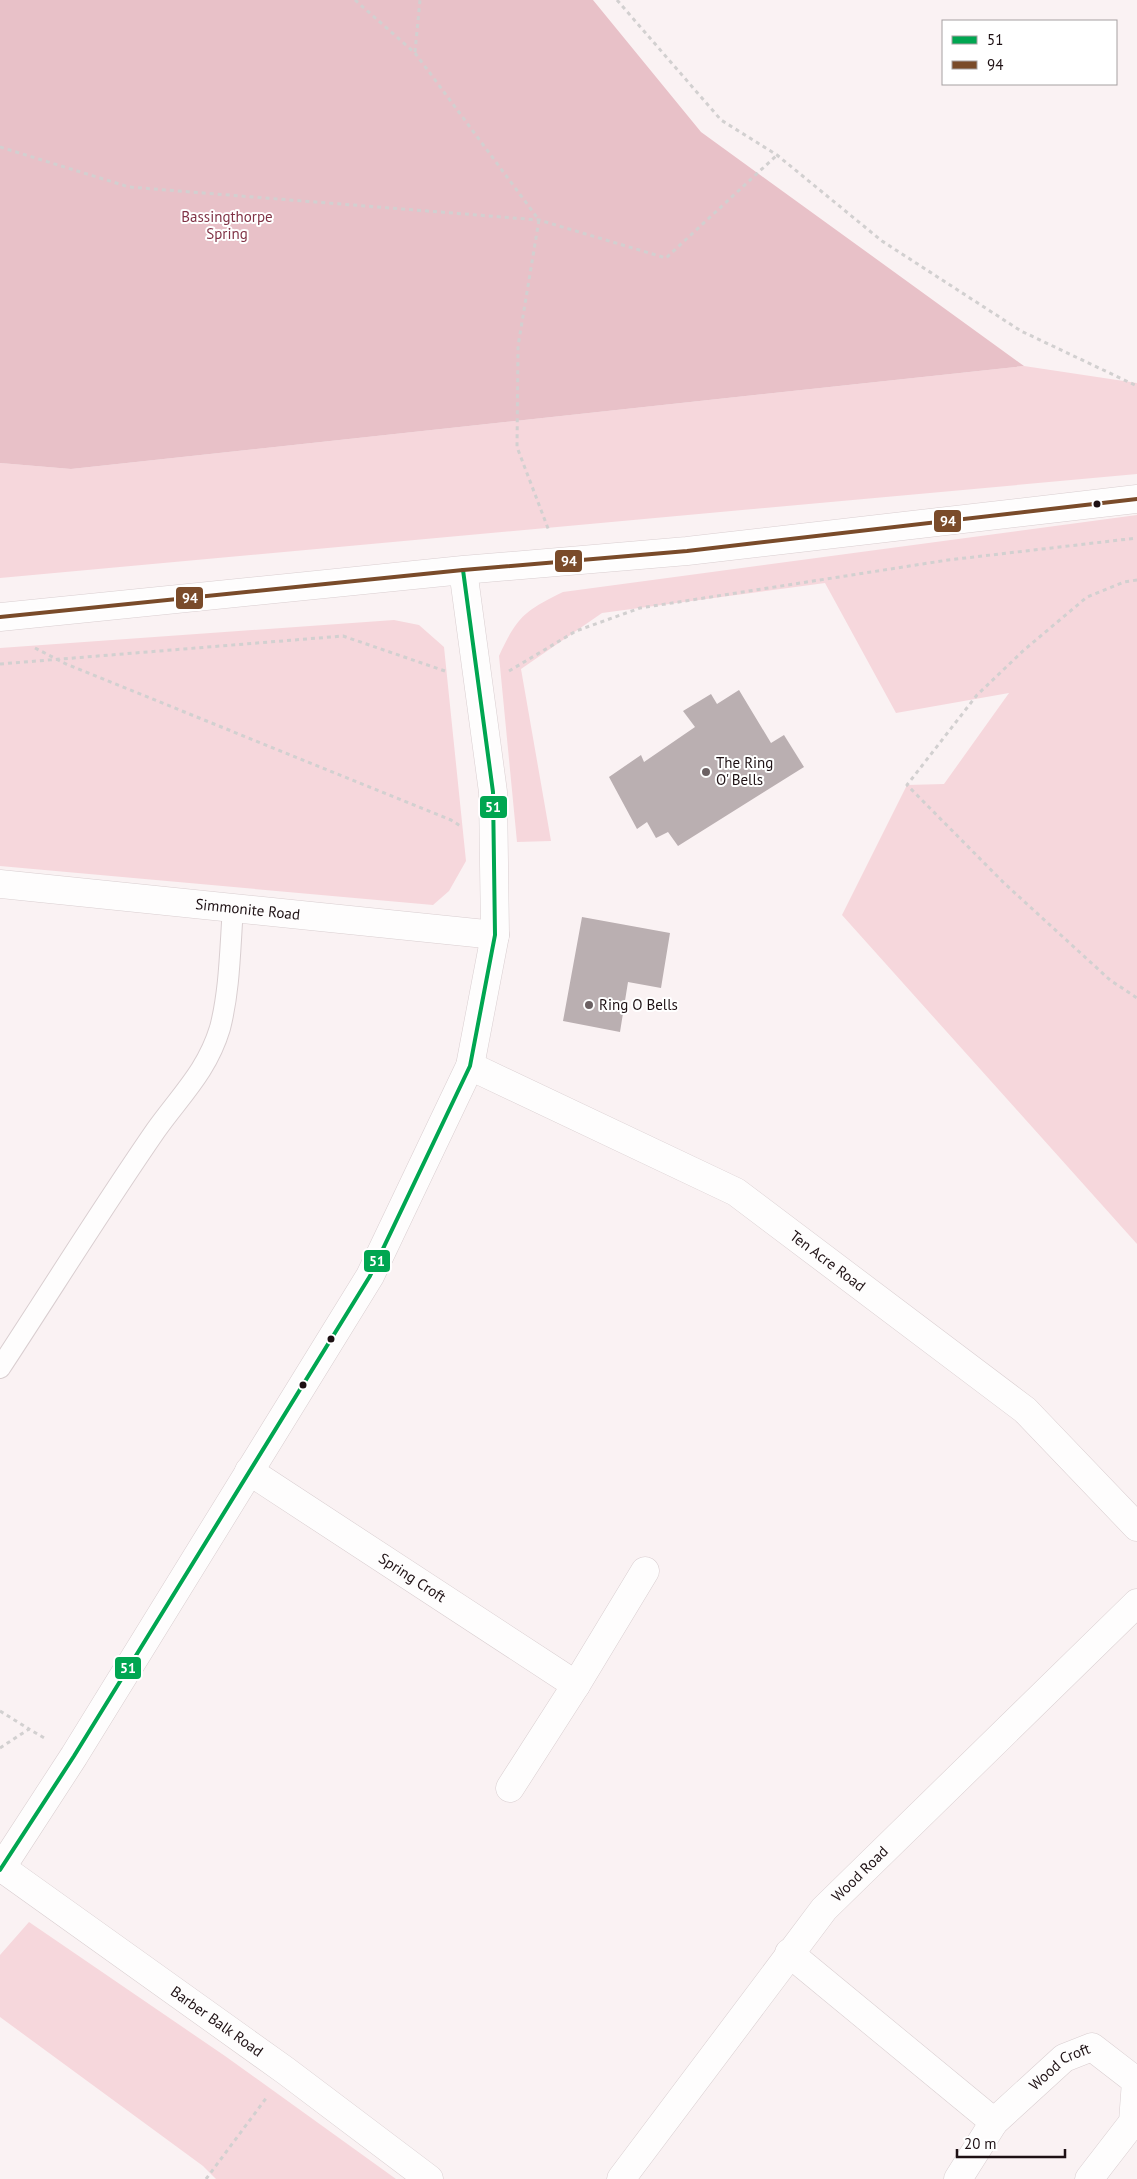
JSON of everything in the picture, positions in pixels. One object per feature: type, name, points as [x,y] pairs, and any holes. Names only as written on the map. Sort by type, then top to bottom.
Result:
[{"type":"street","points":[[0,617],[463,570],[687,551],[1137,499]]},
{"type":"street","points":[[1,1869],[74,1756],[370,1276],[470,1066],[495,935],[493,792],[463,570]]},
{"type":"street","name":"Simmonite Road","points":[[0,884],[495,935]]},
{"type":"street","name":"Ten Acre Road","points":[[470,1066],[736,1192],[1024,1410],[1137,1527]]},
{"type":"street","name":"Spring Croft","points":[[249,1471],[576,1685]]},
{"type":"street","points":[[510,1788],[576,1685],[644,1571]]},
{"type":"street","name":"Wood Road","points":[[621,2179],[789,1953],[824,1910],[1137,1602]]},
{"type":"street","name":"Barber Balk Road","points":[[1,1869],[286,2071],[430,2179]]},
{"type":"street","points":[[789,1953],[994,2122]]},
{"type":"street","name":"Wood Croft","points":[[958,2179],[994,2122],[1064,2058],[1092,2047],[1136,2081],[1133,2122],[1089,2179]]},
{"type":"lane","points":[[0,1368],[157,1129],[189,1090],[210,1054],[220,1028],[227,992],[233,908]]},
{"type":"path","points":[[355,0],[415,53],[539,220],[518,346],[517,447],[562,561]]},
{"type":"path","points":[[415,53],[420,0]]},
{"type":"path","points":[[616,0],[720,120],[777,155],[882,241],[1021,331],[1137,386]]},
{"type":"path","points":[[0,147],[129,187],[539,220],[666,258],[777,155]]},
{"type":"path","points":[[0,664],[343,636],[478,682],[508,672],[576,631],[640,608],[948,560],[1137,538]]},
{"type":"path","points":[[1137,580],[1124,582],[1087,597],[1024,650],[977,695],[907,785],[1004,883],[1110,980],[1137,998]]},
{"type":"path","points":[[32,646],[56,659],[451,820],[493,848]]},
{"type":"path","points":[[0,1711],[74,1756]]},
{"type":"path","points":[[0,1748],[29,1729]]},
{"type":"path","points":[[206,2179],[286,2071]]},
{"type":"shaded area","points":[[1024,366],[1137,383],[1137,474],[0,578],[0,463],[71,469]]},
{"type":"shaded area","points":[[1137,515],[1137,1244],[842,915],[907,785],[944,784],[1009,693],[896,713],[825,583],[602,613],[521,669],[551,841],[517,842],[499,656],[511,632],[523,616],[530,610],[563,592]]},
{"type":"shaded area","points":[[394,620],[419,625],[444,647],[466,861],[449,891],[433,905],[0,866],[0,648]]},
{"type":"shaded area","points":[[29,1922],[225,2056],[396,2179],[216,2179],[203,2166],[0,2017],[0,1955]]},
{"type":"green space","name":"Bassingthorpe Spring","points":[[0,0],[593,0],[701,132],[1024,366],[71,469],[0,463]]},
{"type":"building","name":"The Ring O' Bells","points":[[739,690],[771,743],[784,735],[804,767],[678,846],[668,832],[656,838],[647,822],[637,829],[609,777],[641,755],[644,762],[695,727],[683,711],[711,694],[717,704]]},
{"type":"building","points":[[582,917],[670,933],[661,988],[628,982],[620,1032],[563,1021]]},
{"type":"transit line","name":"94","points":[[0,617],[463,570],[687,551],[1137,499]]},
{"type":"transit line","name":"51","points":[[0,1870],[74,1756],[370,1276],[470,1066],[495,935],[493,792],[463,570]]},
{"type":"place","name":"The Ring O' Bells","points":[[706,772]]},
{"type":"place","name":"Ring O Bells","points":[[589,1005]]}]
